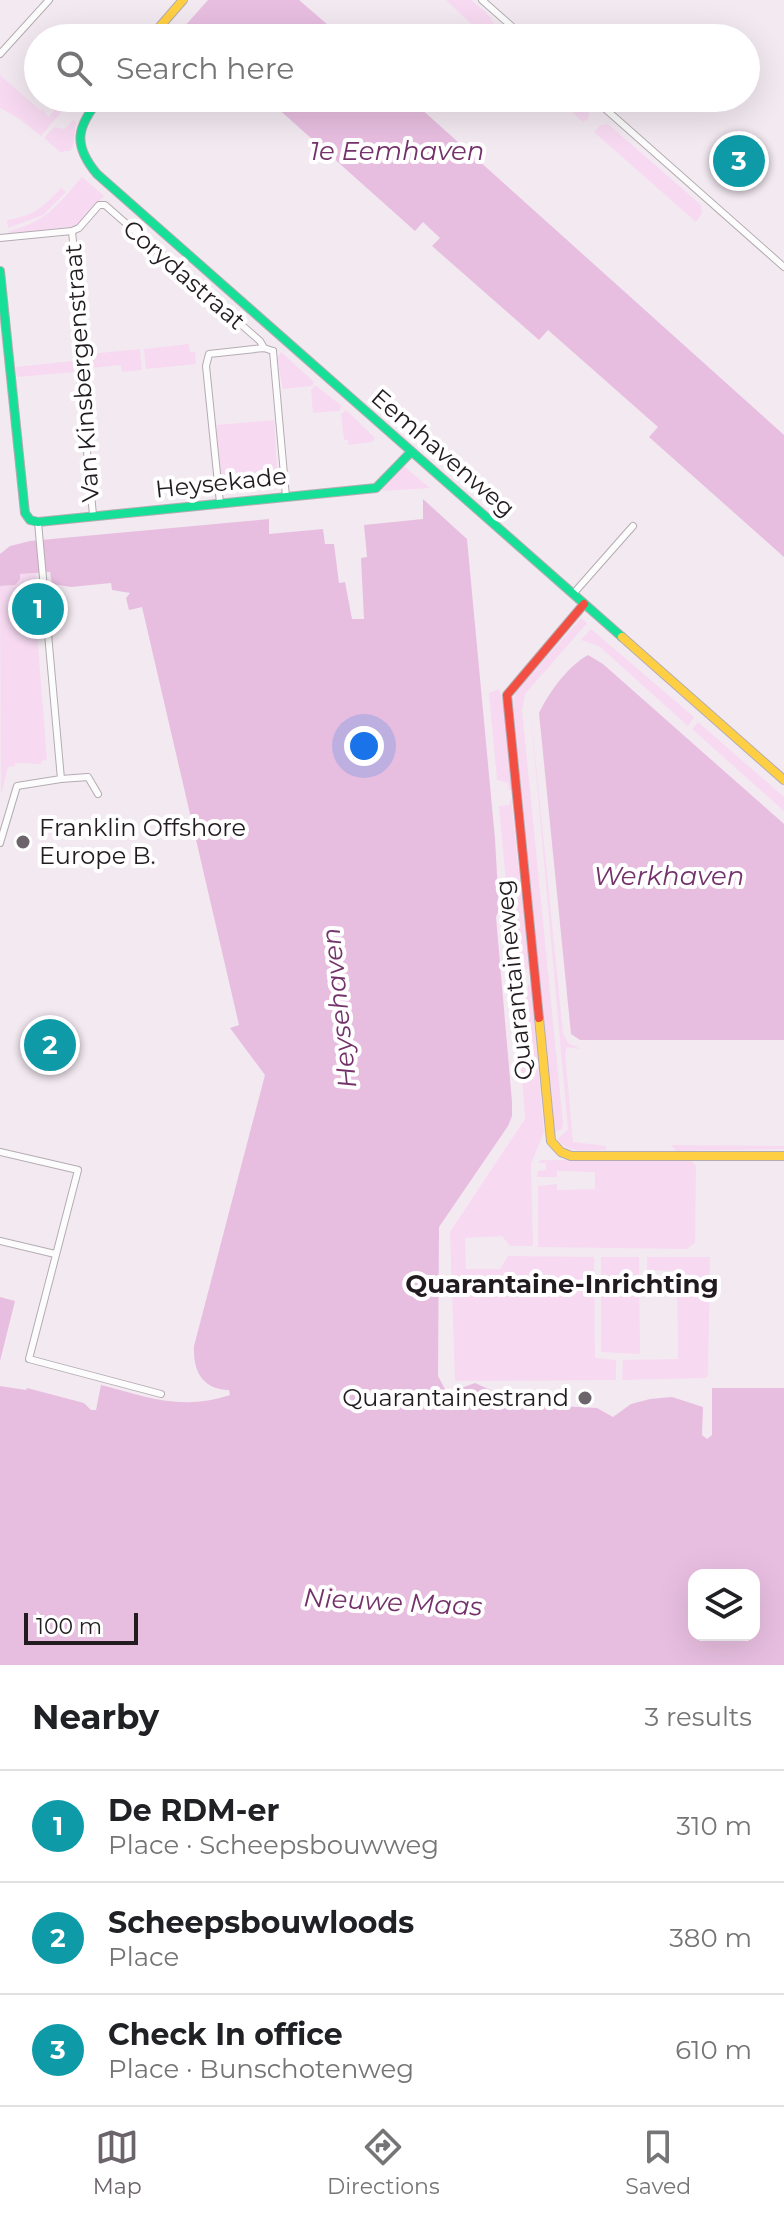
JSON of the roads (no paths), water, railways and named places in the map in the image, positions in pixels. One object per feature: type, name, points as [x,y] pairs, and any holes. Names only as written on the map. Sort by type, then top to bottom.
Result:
[{"type":"street","points":[[27,24],[49,0]]},
{"type":"street","points":[[162,24],[183,0]]},
{"type":"street","points":[[482,0],[509,24]]},
{"type":"street","points":[[0,54],[24,28]]},
{"type":"street","name":"Eemhavenweg","points":[[88,112],[80,129],[81,151],[89,165],[113,189],[784,780]]},
{"type":"street","points":[[609,112],[784,267]]},
{"type":"street","name":"Corydastraat","points":[[72,231],[102,205],[260,341],[264,348]]},
{"type":"street","points":[[0,238],[72,231]]},
{"type":"street","name":"Van Kinsbergenstraat","points":[[72,231],[83,349],[80,377],[93,515]]},
{"type":"street","points":[[0,271],[25,513],[30,520],[38,522],[40,536],[61,779]]},
{"type":"street","points":[[283,339],[273,351],[286,497]]},
{"type":"street","points":[[220,503],[206,366],[209,354],[264,348],[273,351]]},
{"type":"street","points":[[0,379],[11,378]]},
{"type":"street","name":"Heysekade","points":[[38,522],[376,488],[411,452]]},
{"type":"street","points":[[573,594],[633,526]]},
{"type":"street","name":"Quarantaineweg","points":[[584,604],[507,695],[551,1141],[561,1152],[571,1156],[784,1156]]},
{"type":"street","points":[[0,843],[17,786],[88,777],[98,794]]},
{"type":"street","points":[[0,1152],[78,1170],[29,1359],[161,1394]]},
{"type":"street","points":[[0,1241],[55,1254]]},
{"type":"water","points":[[208,0],[299,0],[327,24],[187,24]]},
{"type":"water","name":"1e Eemhaven","points":[[282,112],[425,112],[784,435],[784,557],[649,437],[658,427],[548,330],[539,340],[432,246],[440,238],[423,222],[415,231]]},
{"type":"water","points":[[423,499],[467,539],[495,839],[499,910],[496,917],[512,1116],[439,1227],[438,1376],[447,1393],[475,1383],[522,1404],[597,1408],[613,1417],[631,1404],[672,1397],[703,1407],[702,1435],[707,1439],[712,1435],[712,1388],[784,1388],[784,1665],[0,1665],[0,1386],[27,1388],[84,1403],[91,1410],[96,1410],[101,1385],[149,1398],[180,1402],[213,1400],[230,1395],[229,1390],[212,1386],[201,1377],[195,1363],[194,1346],[265,1075],[230,1028],[239,1025],[142,607],[129,610],[126,598],[130,593],[112,590],[111,583],[71,587],[52,584],[50,572],[20,574],[15,585],[0,586],[0,554],[10,546],[30,541],[269,519],[269,534],[323,529],[325,544],[334,544],[339,583],[345,582],[352,619],[364,619],[361,558],[367,557],[364,525],[423,519]]},
{"type":"water","name":"Werkhaven","points":[[588,655],[603,664],[784,824],[784,1040],[580,1040],[571,1034],[539,713],[560,680]]},
{"type":"water","points":[[0,1297],[15,1301],[0,1361]]},
{"type":"place","name":"Check In office","points":[[739,161]]},
{"type":"place","name":"De RDM-er","points":[[38,609]]},
{"type":"place","name":"Franklin Offshore Europe B.","points":[[23,842]]},
{"type":"place","name":"Scheepsbouwloods","points":[[50,1045]]},
{"type":"place","name":"Quarantainestrand","points":[[585,1398]]},
{"type":"district","name":"Quarantaine-Inrichting","points":[[562,1284]]},
{"type":"water label","name":"Heysehaven","points":[[339,1008]]},
{"type":"water label","name":"Nieuwe Maas","points":[[393,1602]]}]
